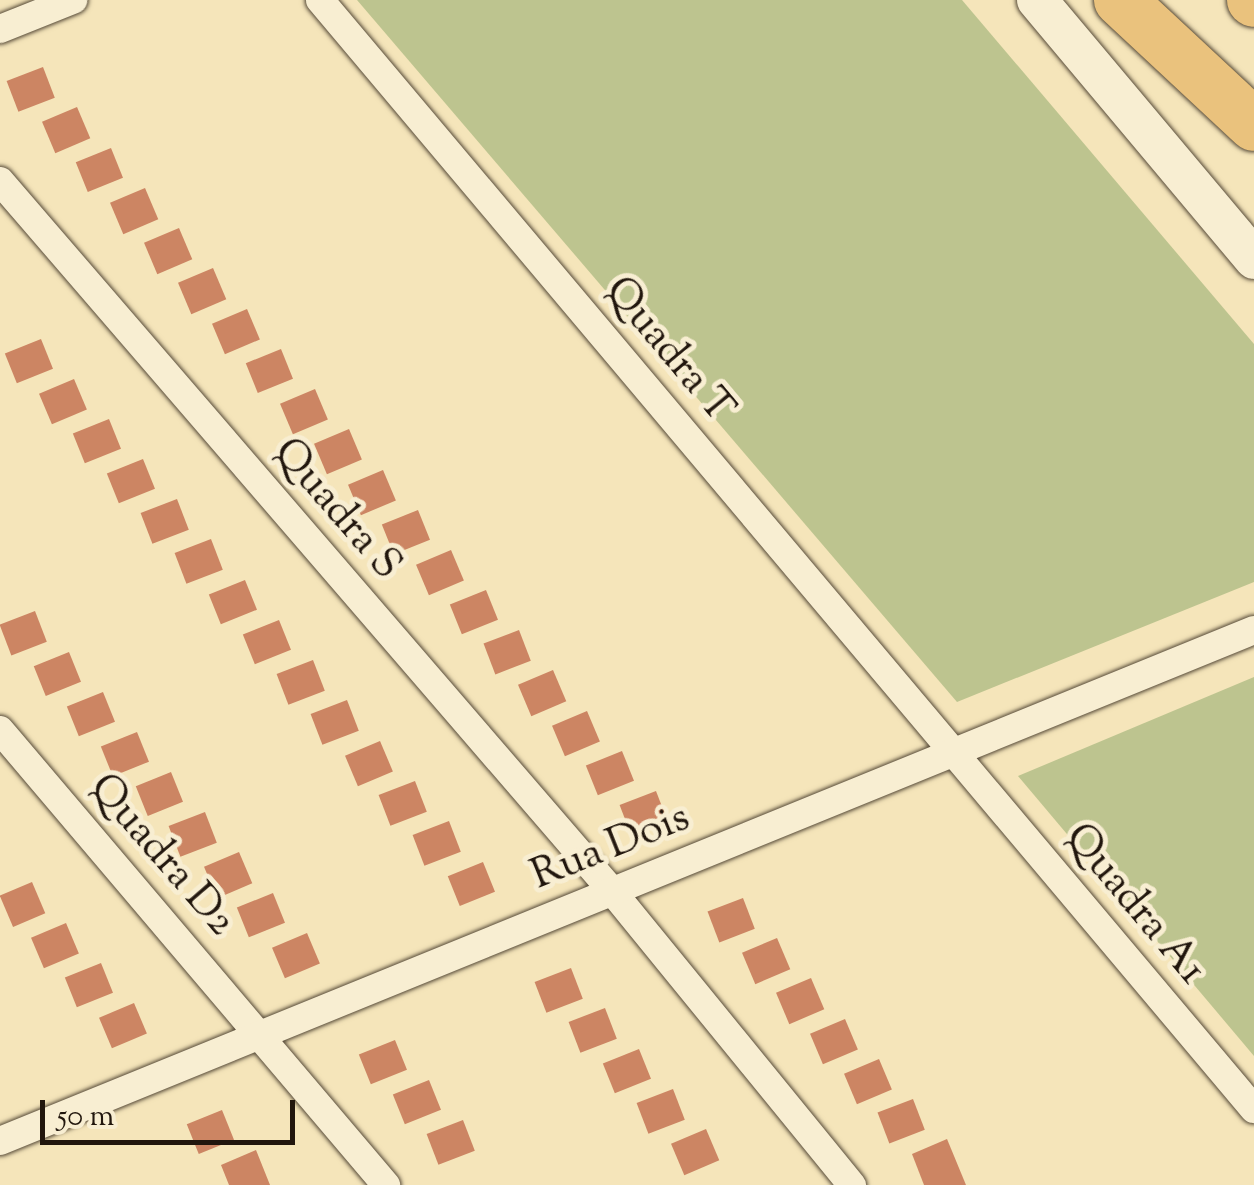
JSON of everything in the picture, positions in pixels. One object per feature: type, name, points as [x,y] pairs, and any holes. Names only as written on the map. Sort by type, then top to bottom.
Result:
[{"type":"highway","points":[[1120,0],[1254,125]]},
{"type":"highway","points":[[1176,0],[1254,94]]},
{"type":"street","points":[[0,29],[74,0]]},
{"type":"street","name":"Quadra T","points":[[320,0],[954,753]]},
{"type":"street","points":[[1037,0],[1254,259]]},
{"type":"street","name":"Quadra S","points":[[0,181],[612,892],[852,1185]]},
{"type":"street","name":"Rua Dois","points":[[0,1141],[1254,630]]},
{"type":"street","name":"Quadra D2","points":[[0,730],[386,1185]]},
{"type":"street","name":"Quadra A1","points":[[954,753],[1254,1110]]},
{"type":"green space","points":[[357,0],[962,0],[1254,344],[1254,582],[957,702]]},
{"type":"green space","points":[[1254,677],[1254,1056],[1018,776]]},
{"type":"building","points":[[43,67],[55,98],[18,112],[7,81]]},
{"type":"building","points":[[77,107],[90,138],[55,153],[42,122]]},
{"type":"building","points":[[111,148],[123,178],[88,192],[76,162]]},
{"type":"building","points":[[145,188],[158,219],[123,234],[110,203]]},
{"type":"building","points":[[179,228],[192,259],[157,274],[144,243]]},
{"type":"building","points":[[213,268],[226,299],[191,314],[178,283]]},
{"type":"building","points":[[247,309],[260,339],[225,354],[212,324]]},
{"type":"building","points":[[41,339],[53,369],[17,383],[5,354]]},
{"type":"building","points":[[281,349],[293,379],[258,393],[246,363]]},
{"type":"building","points":[[74,379],[87,409],[52,424],[39,394]]},
{"type":"building","points":[[315,389],[328,419],[293,434],[280,404]]},
{"type":"building","points":[[109,419],[121,449],[85,463],[73,434]]},
{"type":"building","points":[[349,429],[362,459],[327,474],[314,444]]},
{"type":"building","points":[[143,459],[155,489],[119,503],[107,474]]},
{"type":"building","points":[[383,470],[396,500],[361,515],[348,485]]},
{"type":"building","points":[[177,499],[189,530],[152,544],[141,513]]},
{"type":"building","points":[[418,510],[430,540],[394,554],[382,525]]},
{"type":"building","points":[[211,539],[223,570],[186,584],[175,553]]},
{"type":"building","points":[[451,550],[464,580],[429,595],[416,565]]},
{"type":"building","points":[[245,580],[257,610],[221,624],[209,595]]},
{"type":"building","points":[[486,590],[498,620],[462,634],[450,605]]},
{"type":"building","points":[[35,611],[47,642],[11,655],[0,624]]},
{"type":"building","points":[[279,620],[291,650],[255,664],[243,635]]},
{"type":"building","points":[[519,630],[531,661],[495,674],[484,644]]},
{"type":"building","points":[[69,652],[81,682],[46,696],[34,666]]},
{"type":"building","points":[[313,660],[325,691],[288,705],[277,674]]},
{"type":"building","points":[[553,670],[566,701],[531,716],[518,685]]},
{"type":"building","points":[[103,692],[115,722],[79,736],[67,707]]},
{"type":"building","points":[[347,700],[359,731],[322,745],[311,714]]},
{"type":"building","points":[[587,711],[600,741],[565,756],[552,726]]},
{"type":"building","points":[[137,732],[149,762],[113,776],[101,747]]},
{"type":"building","points":[[380,741],[393,771],[358,786],[345,756]]},
{"type":"building","points":[[622,751],[634,781],[598,795],[586,766]]},
{"type":"building","points":[[171,772],[183,802],[148,816],[136,786]]},
{"type":"building","points":[[415,781],[427,812],[390,826],[379,795]]},
{"type":"building","points":[[656,791],[668,822],[631,836],[620,805]]},
{"type":"building","points":[[205,812],[217,843],[180,857],[169,826]]},
{"type":"building","points":[[449,821],[461,852],[424,866],[413,835]]},
{"type":"building","points":[[239,852],[252,883],[217,898],[204,867]]},
{"type":"building","points":[[483,862],[495,892],[460,906],[448,876]]},
{"type":"building","points":[[32,882],[45,913],[13,927],[0,896]]},
{"type":"building","points":[[273,893],[285,923],[249,937],[237,908]]},
{"type":"building","points":[[743,898],[755,929],[719,942],[708,912]]},
{"type":"building","points":[[66,923],[79,953],[44,968],[31,938]]},
{"type":"building","points":[[307,933],[320,963],[285,978],[272,948]]},
{"type":"building","points":[[777,938],[790,969],[755,984],[742,953]]},
{"type":"building","points":[[101,963],[113,993],[77,1007],[65,978]]},
{"type":"building","points":[[571,968],[583,999],[546,1013],[535,982]]},
{"type":"building","points":[[811,978],[824,1009],[789,1024],[776,993]]},
{"type":"building","points":[[134,1003],[147,1033],[112,1048],[99,1018]]},
{"type":"building","points":[[605,1008],[617,1039],[580,1053],[569,1022]]},
{"type":"building","points":[[845,1019],[858,1049],[823,1064],[810,1034]]},
{"type":"building","points":[[395,1040],[407,1070],[371,1084],[359,1055]]},
{"type":"building","points":[[639,1049],[651,1079],[615,1093],[603,1064]]},
{"type":"building","points":[[879,1059],[892,1089],[857,1104],[844,1074]]},
{"type":"building","points":[[429,1080],[441,1110],[405,1124],[393,1095]]},
{"type":"building","points":[[673,1089],[685,1120],[648,1134],[637,1103]]},
{"type":"building","points":[[913,1099],[925,1130],[889,1143],[878,1113]]},
{"type":"building","points":[[222,1110],[234,1140],[199,1154],[187,1124]]},
{"type":"building","points":[[463,1120],[475,1151],[438,1165],[427,1134]]},
{"type":"building","points":[[706,1129],[719,1160],[684,1175],[671,1144]]},
{"type":"building","points":[[947,1139],[966,1185],[924,1185],[912,1154]]},
{"type":"building","points":[[256,1150],[270,1185],[229,1185],[221,1165]]}]
